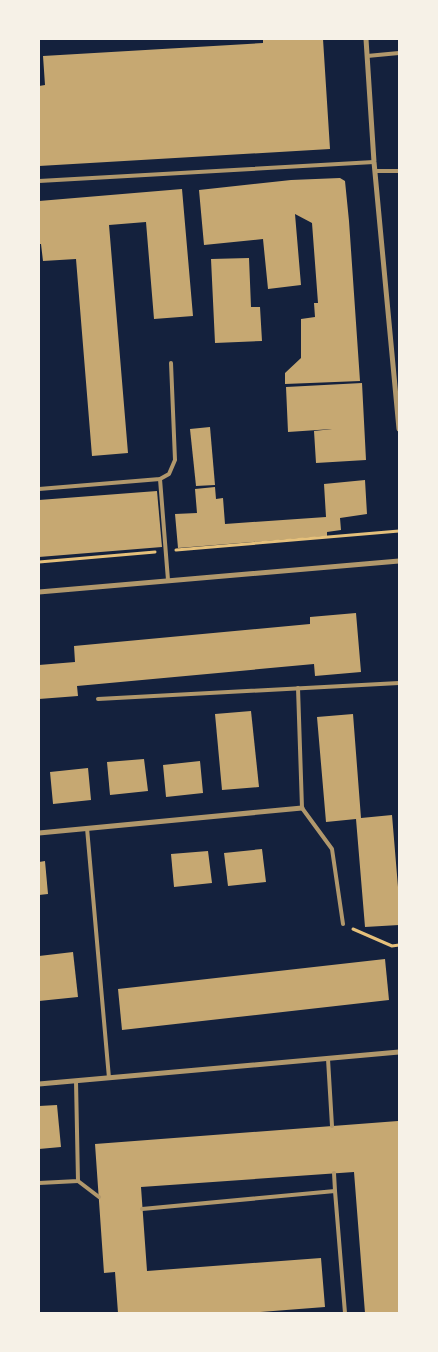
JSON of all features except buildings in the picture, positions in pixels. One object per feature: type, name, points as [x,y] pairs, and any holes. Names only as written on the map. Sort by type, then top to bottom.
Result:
[{"type":"street","points":[[366,39],[374,162],[399,429]]},
{"type":"street","points":[[39,592],[399,560]]},
{"type":"street","points":[[39,833],[302,808]]},
{"type":"street","points":[[39,1084],[399,1052]]},
{"type":"lane","points":[[367,56],[399,53]]},
{"type":"lane","points":[[39,181],[374,162]]},
{"type":"lane","points":[[375,171],[399,170]]},
{"type":"lane","points":[[39,488],[160,479],[169,474],[176,460],[171,363]]},
{"type":"lane","points":[[160,479],[168,580]]},
{"type":"lane","points":[[98,698],[399,683]]},
{"type":"lane","points":[[298,688],[302,808],[332,849],[343,924]]},
{"type":"lane","points":[[87,828],[109,1078]]},
{"type":"lane","points":[[328,1059],[332,1126]]},
{"type":"lane","points":[[76,1081],[78,1181]]},
{"type":"lane","points":[[334,1173],[344,1313]]},
{"type":"lane","points":[[39,1183],[78,1181],[99,1197]]},
{"type":"lane","points":[[142,1209],[335,1191]]},
{"type":"path","points":[[39,562],[399,531]]},
{"type":"path","points":[[343,924],[392,946],[399,945]]}]
